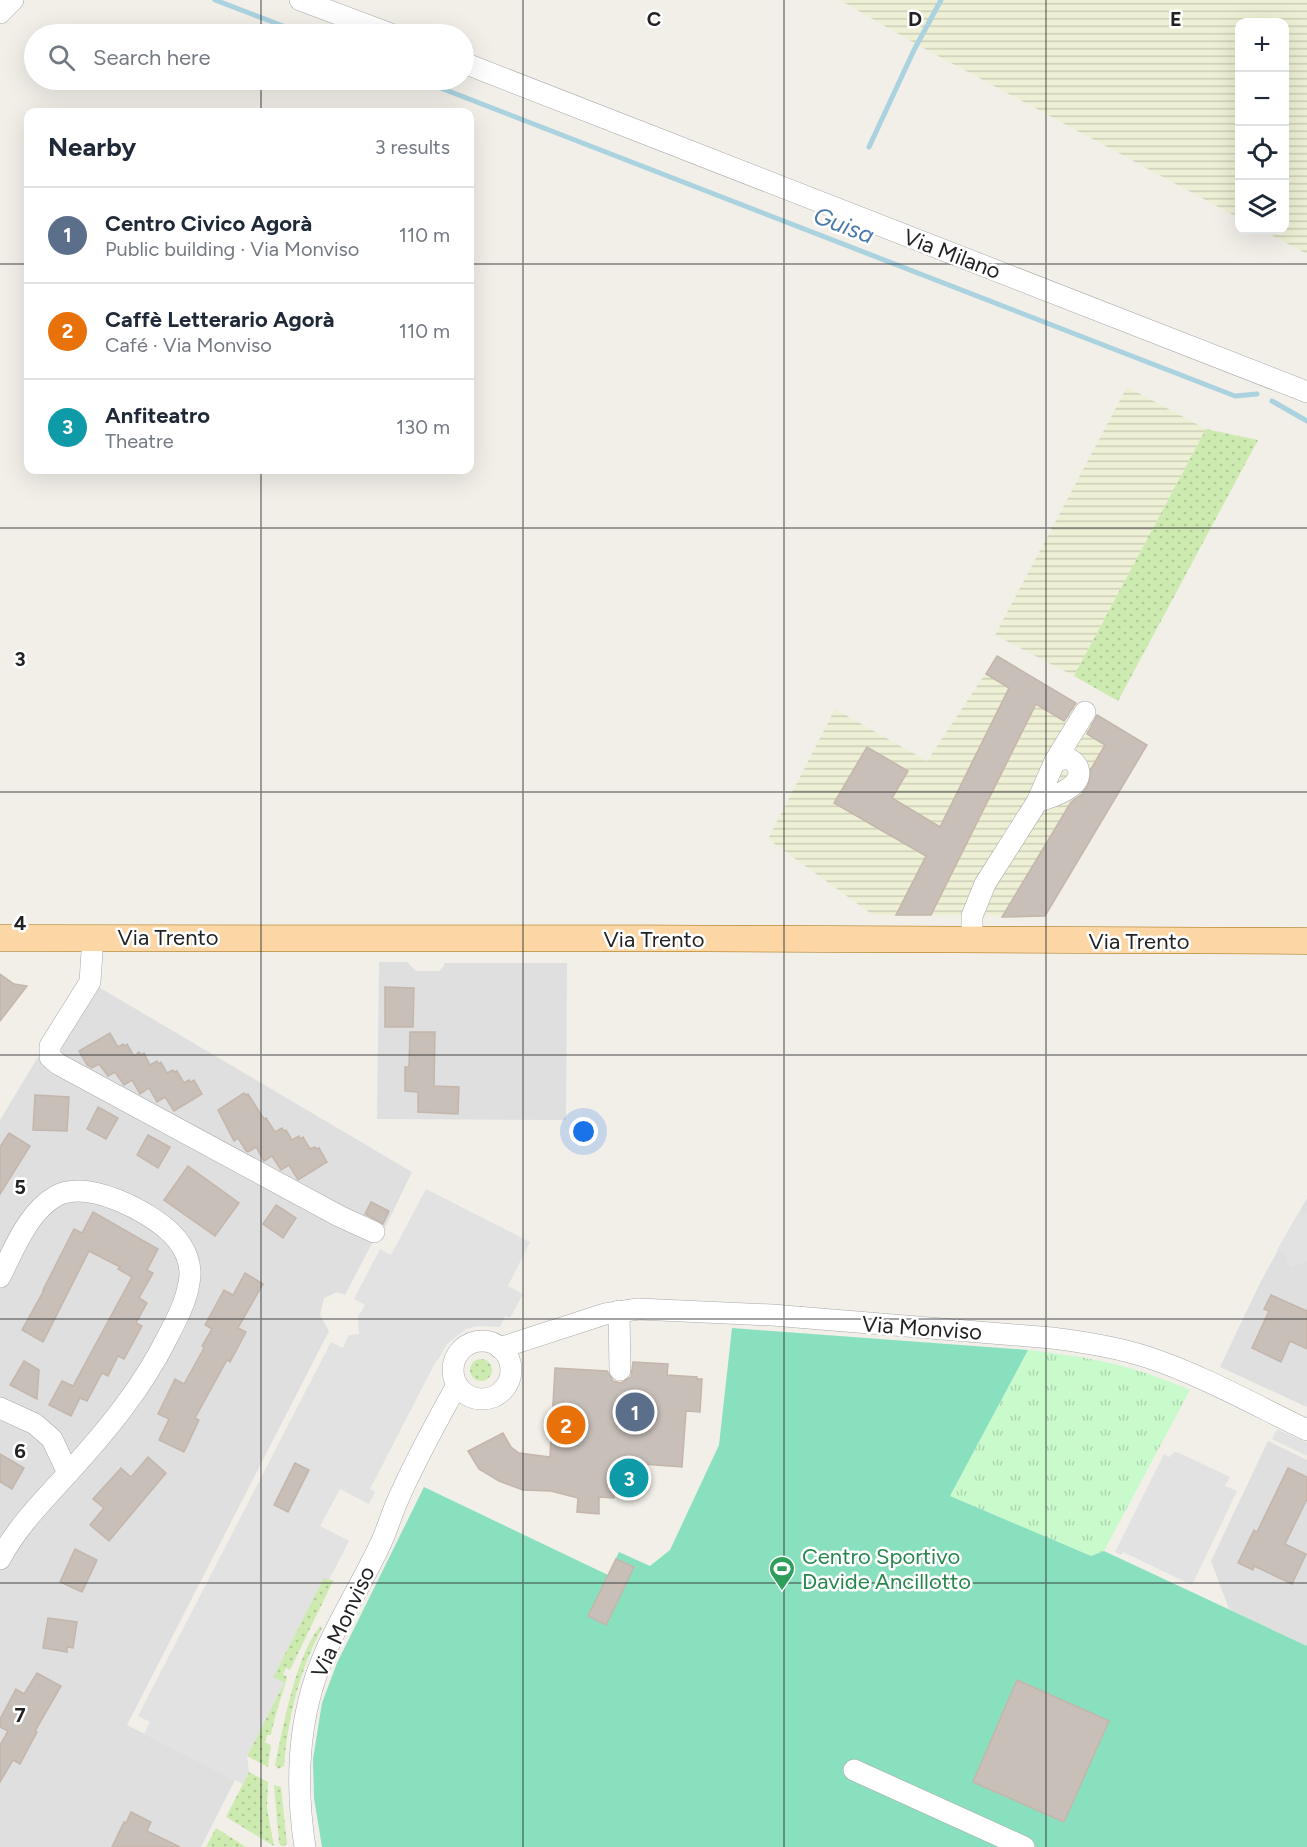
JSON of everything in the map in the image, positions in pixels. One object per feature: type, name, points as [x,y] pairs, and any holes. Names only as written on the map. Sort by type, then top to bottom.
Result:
[{"type":"main road","name":"Via Trento","points":[[0,938],[427,937],[1307,941]]},
{"type":"street","points":[[0,13],[13,0]]},
{"type":"street","points":[[300,0],[364,24]]},
{"type":"street","name":"Via Milano","points":[[474,67],[1307,393]]},
{"type":"street","points":[[972,941],[972,916],[985,884],[1036,802],[1066,791],[1077,781],[1080,772],[1078,766],[1067,758],[1055,761],[1085,712]]},
{"type":"street","points":[[93,937],[90,982],[50,1046],[50,1057],[58,1064],[339,1216],[374,1232]]},
{"type":"street","points":[[0,1277],[19,1239],[37,1212],[57,1195],[69,1191],[83,1191],[109,1197],[149,1216],[173,1234],[190,1266],[189,1286],[178,1317],[154,1365],[128,1403],[25,1521],[0,1558]]},
{"type":"street","name":"Via Monviso","points":[[504,1353],[524,1340],[619,1311],[649,1309],[988,1332],[1095,1344],[1127,1351],[1168,1365],[1307,1430]]},
{"type":"street","points":[[619,1311],[620,1370]]},
{"type":"street","points":[[481,1341],[488,1342],[504,1353],[510,1377],[500,1392],[493,1396],[475,1398],[462,1390],[453,1370],[457,1355],[462,1349],[481,1341]]},
{"type":"street","name":"Via Monviso","points":[[305,1847],[301,1812],[300,1746],[307,1705],[317,1674],[380,1547],[402,1490],[443,1410],[462,1390]]},
{"type":"street","points":[[0,1408],[35,1424],[52,1439],[68,1473]]},
{"type":"street","points":[[854,1770],[1024,1847]]},
{"type":"shaded area","points":[[379,962],[407,962],[416,971],[439,971],[444,963],[567,963],[566,1120],[377,1119]]},
{"type":"shaded area","points":[[85,979],[412,1172],[383,1232],[379,1230],[345,1295],[337,1292],[324,1298],[320,1315],[329,1331],[127,1725],[235,1780],[201,1847],[0,1847],[0,1120]]},
{"type":"shaded area","points":[[426,1189],[530,1242],[508,1286],[523,1294],[510,1318],[505,1316],[500,1327],[477,1326],[466,1329],[447,1344],[370,1489],[375,1492],[369,1504],[340,1489],[320,1526],[349,1541],[329,1580],[324,1578],[273,1677],[284,1683],[247,1756],[249,1772],[243,1784],[144,1734],[150,1722],[138,1716],[331,1342],[343,1348],[349,1335],[359,1334],[358,1317],[365,1305],[354,1299],[380,1249],[391,1255]]},
{"type":"shaded area","points":[[1307,1198],[1307,1407],[1220,1367],[1261,1281]]},
{"type":"shaded area","points":[[1307,1212],[1307,1261],[1290,1268],[1285,1254],[1277,1250],[1297,1215]]},
{"type":"shaded area","points":[[1277,1429],[1307,1443],[1307,1456],[1272,1439]]},
{"type":"shaded area","points":[[1268,1441],[1307,1460],[1307,1646],[1229,1609],[1211,1561]]},
{"type":"shaded area","points":[[1175,1452],[1230,1477],[1225,1486],[1237,1491],[1192,1585],[1123,1552],[1121,1555],[1115,1552],[1164,1454],[1169,1457]]},
{"type":"green space","points":[[840,0],[1307,0],[1307,254],[1270,234],[1289,234],[1289,18],[1235,18],[1235,216],[916,44]]},
{"type":"green space","points":[[1127,387],[1206,429],[1074,676],[995,635]]},
{"type":"green space","points":[[1206,429],[1258,440],[1118,701],[1074,676]]},
{"type":"green space","points":[[997,656],[1078,705],[1094,718],[1096,715],[1147,745],[1045,916],[873,915],[768,839],[835,709],[927,761]]},
{"type":"green space","name":"Centro Sportivo Davide Ancillotto","points":[[732,1328],[1028,1350],[950,1496],[1091,1556],[1104,1551],[1307,1646],[1307,1847],[322,1847],[314,1798],[313,1759],[322,1703],[337,1663],[424,1487],[608,1575],[619,1552],[650,1566],[670,1550],[719,1445]]},
{"type":"green space","points":[[1028,1350],[1110,1363],[1149,1374],[1190,1390],[1104,1551],[1091,1556],[950,1496]]},
{"type":"green space","points":[[481,1359],[489,1362],[492,1370],[489,1378],[481,1381],[473,1378],[470,1370],[473,1362]]},
{"type":"green space","points":[[324,1577],[333,1581],[290,1670],[286,1668],[283,1674],[287,1677],[271,1735],[267,1735],[265,1743],[271,1745],[268,1767],[247,1756],[284,1683],[273,1677]]},
{"type":"green space","points":[[320,1626],[322,1628],[307,1661],[296,1695],[288,1730],[284,1766],[278,1769],[275,1765],[297,1673],[311,1639]]},
{"type":"green space","points":[[249,1772],[268,1782],[267,1808],[274,1846],[226,1817]]},
{"type":"green space","points":[[274,1785],[281,1787],[287,1844],[283,1846],[279,1843]]},
{"type":"green space","points":[[216,1828],[246,1847],[206,1847]]},
{"type":"building","points":[[997,656],[1076,703],[1064,721],[1036,704],[931,915],[896,915],[926,856],[834,803],[867,747],[908,771],[892,798],[940,827],[1009,688],[986,674]]},
{"type":"building","points":[[1097,715],[1147,745],[1045,916],[1002,917],[1071,802],[1082,794],[1088,785],[1091,769],[1105,745],[1087,734]]},
{"type":"building","points":[[0,974],[14,984],[27,986],[0,1021]]},
{"type":"building","points":[[385,987],[414,988],[413,1027],[385,1027]]},
{"type":"building","points":[[410,1032],[435,1032],[434,1086],[459,1087],[458,1114],[418,1112],[418,1092],[405,1091],[405,1067],[409,1067]]},
{"type":"building","points":[[110,1033],[118,1047],[127,1044],[134,1056],[139,1052],[141,1055],[144,1053],[150,1065],[157,1061],[158,1064],[161,1062],[167,1073],[177,1071],[184,1083],[194,1080],[202,1094],[174,1111],[165,1097],[157,1102],[149,1088],[140,1094],[132,1080],[124,1085],[115,1072],[108,1076],[99,1064],[92,1068],[87,1065],[79,1051]]},
{"type":"building","points":[[244,1093],[248,1094],[275,1132],[282,1128],[292,1140],[299,1136],[300,1139],[303,1137],[310,1149],[319,1148],[327,1162],[298,1180],[289,1165],[281,1170],[272,1156],[264,1161],[256,1147],[246,1151],[238,1138],[234,1141],[218,1110]]},
{"type":"building","points":[[35,1095],[69,1097],[67,1131],[33,1130]]},
{"type":"building","points":[[98,1107],[118,1118],[106,1139],[87,1129]]},
{"type":"building","points":[[9,1133],[30,1146],[0,1194],[0,1147]]},
{"type":"building","points":[[148,1135],[170,1147],[158,1168],[137,1155]]},
{"type":"building","points":[[188,1166],[239,1203],[215,1236],[164,1200]]},
{"type":"building","points":[[371,1202],[389,1211],[383,1224],[365,1214]]},
{"type":"building","points":[[276,1205],[296,1218],[283,1238],[263,1224]]},
{"type":"building","points":[[93,1212],[158,1249],[147,1270],[153,1273],[139,1298],[147,1303],[136,1323],[142,1326],[124,1359],[118,1356],[108,1376],[102,1373],[87,1401],[80,1398],[71,1416],[49,1405],[62,1381],[73,1386],[132,1277],[118,1269],[120,1267],[89,1251],[43,1342],[22,1330],[74,1229],[82,1233]]},
{"type":"building","points":[[245,1273],[263,1284],[238,1328],[246,1332],[230,1362],[227,1360],[195,1418],[199,1420],[184,1452],[159,1440],[169,1419],[158,1414],[175,1379],[184,1384],[204,1348],[202,1346],[212,1329],[205,1325],[224,1290],[233,1295]]},
{"type":"building","points":[[1271,1295],[1307,1311],[1307,1349],[1290,1341],[1281,1362],[1252,1348],[1269,1311],[1264,1309]]},
{"type":"building","points":[[24,1361],[39,1370],[37,1399],[10,1385]]},
{"type":"building","points":[[633,1362],[668,1364],[667,1375],[702,1379],[700,1412],[686,1411],[682,1467],[615,1462],[614,1498],[599,1497],[599,1514],[577,1512],[578,1498],[551,1491],[523,1490],[499,1481],[479,1469],[468,1451],[503,1433],[511,1447],[519,1453],[550,1457],[555,1368],[607,1371],[613,1381],[621,1383],[631,1377]]},
{"type":"building","points":[[0,1454],[24,1468],[12,1489],[0,1482]]},
{"type":"building","points":[[148,1457],[166,1473],[109,1541],[90,1525],[104,1508],[93,1499],[121,1468],[131,1477]]},
{"type":"building","points":[[295,1463],[309,1470],[288,1512],[274,1505]]},
{"type":"building","points":[[1288,1468],[1307,1477],[1307,1499],[1285,1544],[1306,1554],[1292,1584],[1254,1566],[1253,1570],[1238,1563],[1254,1530],[1257,1532]]},
{"type":"building","points":[[75,1549],[97,1560],[82,1592],[60,1582]]},
{"type":"building","points":[[616,1559],[634,1567],[606,1625],[588,1616]]},
{"type":"building","points":[[48,1618],[77,1622],[73,1648],[67,1647],[67,1652],[43,1648]]},
{"type":"building","points":[[37,1673],[61,1686],[35,1731],[37,1732],[20,1764],[13,1760],[0,1782],[0,1745],[8,1731],[0,1727],[0,1719],[16,1689],[24,1694]]},
{"type":"building","points":[[1017,1680],[1109,1721],[1064,1822],[973,1782]]},
{"type":"building","points":[[131,1812],[151,1822],[147,1831],[180,1847],[112,1847]]},
{"type":"waterway","name":"Guisa","points":[[215,0],[278,24]]},
{"type":"waterway","points":[[869,147],[914,50],[941,0]]},
{"type":"waterway","name":"Guisa","points":[[446,90],[1235,396],[1257,394]]},
{"type":"waterway","name":"Guisa","points":[[1272,401],[1307,421]]},
{"type":"place","name":"Centro Civico Agorà","points":[[635,1412]]},
{"type":"place","name":"Caffè Letterario Agorà","points":[[566,1425]]},
{"type":"place","name":"Anfiteatro","points":[[629,1478]]},
{"type":"place","name":"Centro Sportivo Davide Ancillotto","points":[[782,1592]]}]
